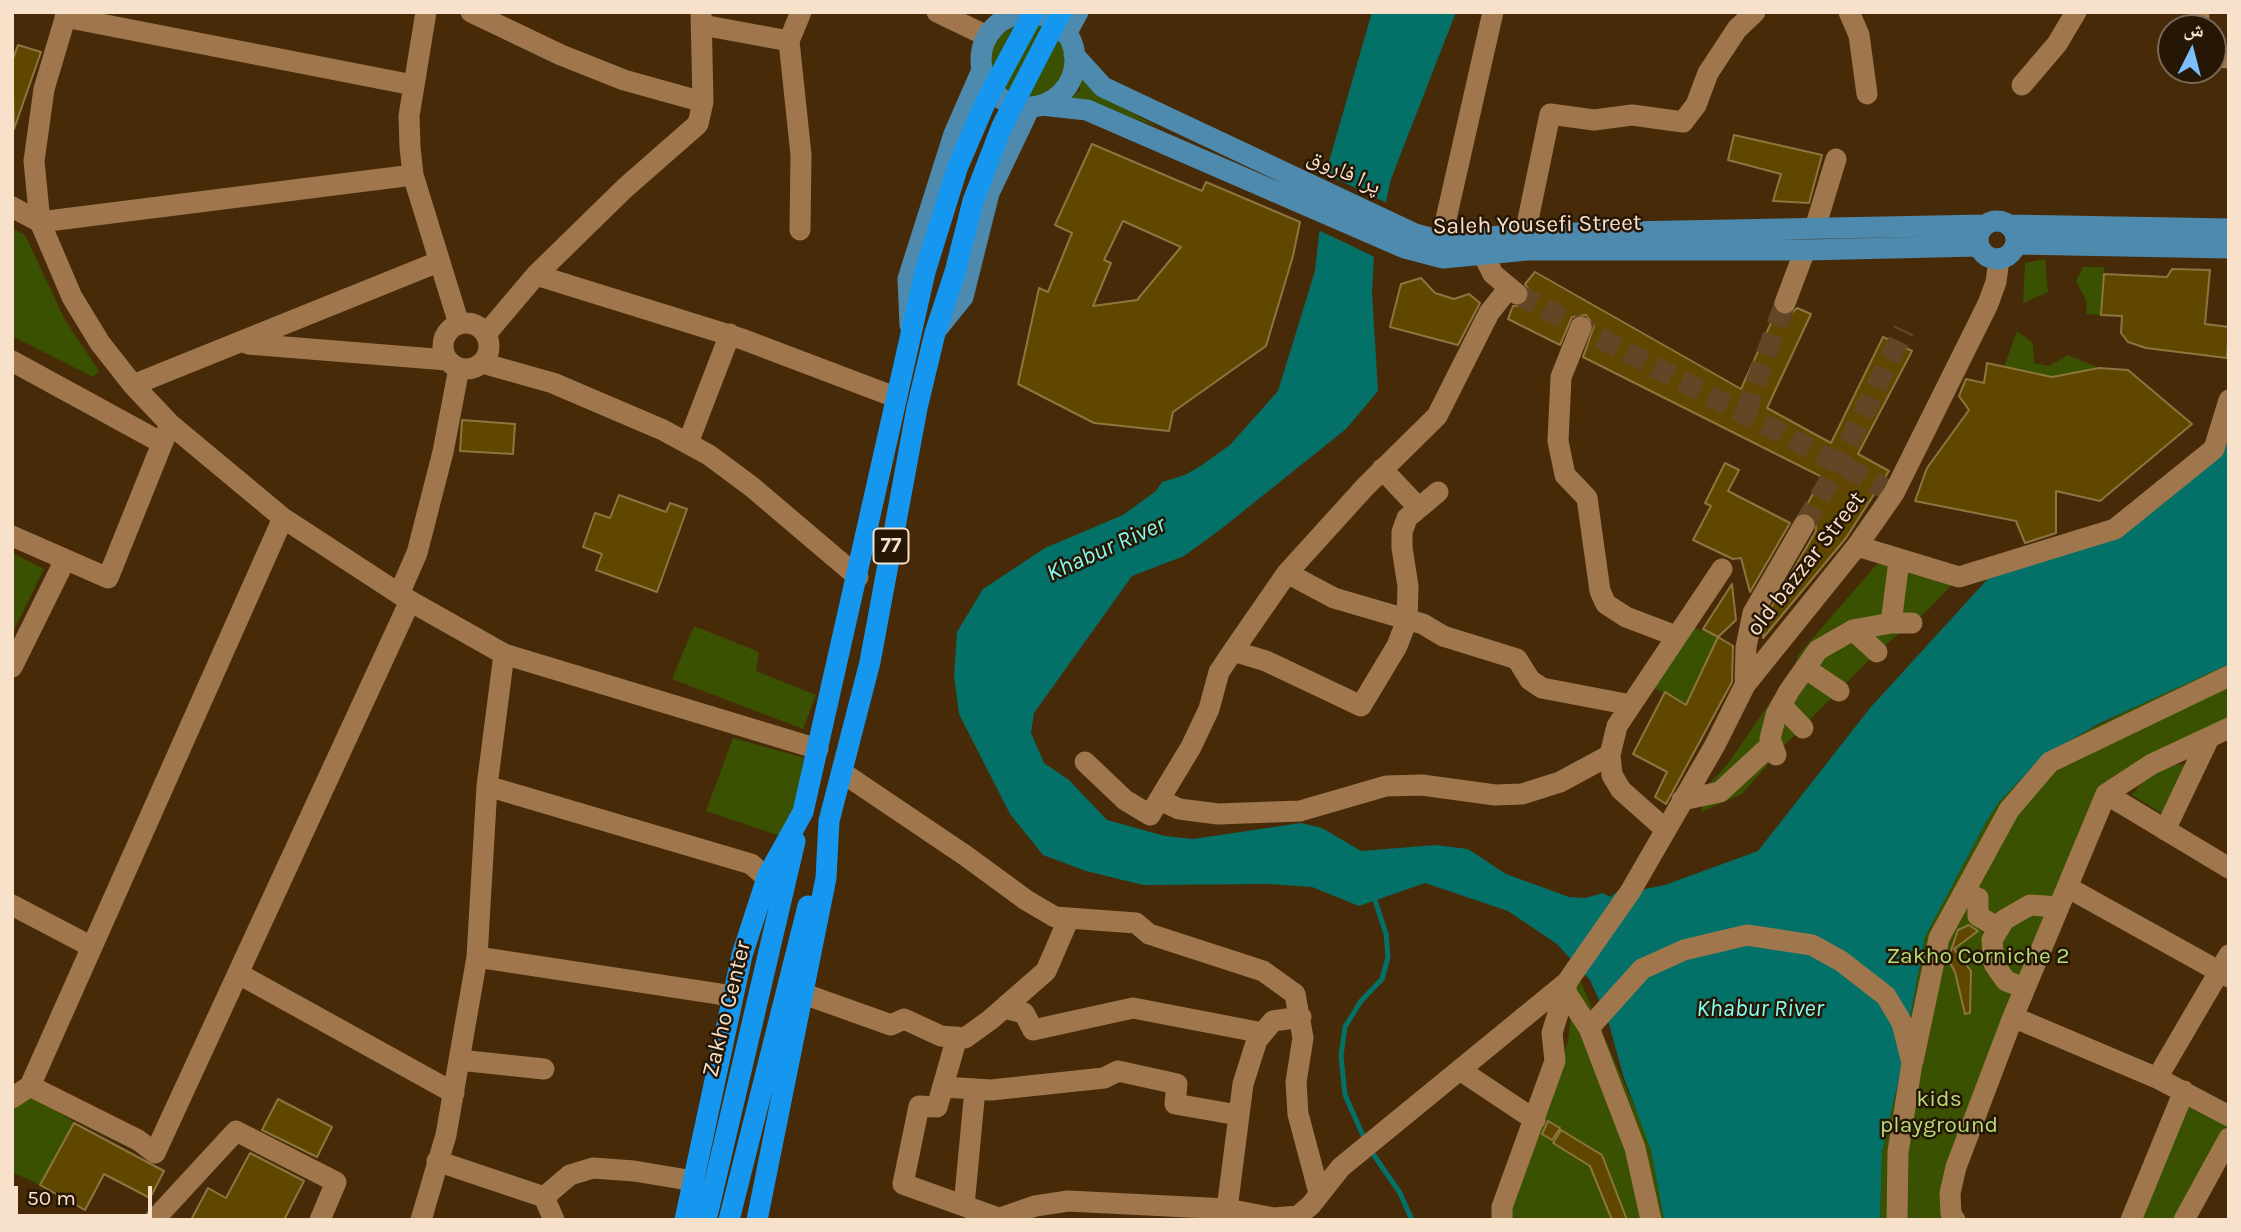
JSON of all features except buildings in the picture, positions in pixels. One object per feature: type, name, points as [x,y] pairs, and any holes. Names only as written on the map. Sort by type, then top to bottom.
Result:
[{"type":"highway","name":"77","points":[[729,1220],[870,662],[917,408],[935,333],[955,272],[973,201],[1002,126],[1061,12]]},
{"type":"highway","name":"77","points":[[803,812],[925,272],[963,154],[1022,13]]},
{"type":"highway","points":[[685,1220],[732,996],[767,878],[803,812]]},
{"type":"highway","name":"Zakho Center","points":[[706,1220],[803,812]]},
{"type":"highway","points":[[757,1220],[826,878],[829,821]]},
{"type":"main road","points":[[1066,34],[1078,12]]},
{"type":"main road","points":[[911,331],[908,279],[954,134],[982,70],[981,58],[987,36],[1004,20],[1022,13],[1038,15],[1059,25],[1066,34],[1074,55],[1072,76],[1067,86],[1036,106],[1005,157],[989,193],[963,297],[935,333]]},
{"type":"main road","name":"Saleh Yousefi Street","points":[[1074,55],[1103,87],[1245,167]]},
{"type":"main road","name":"Saleh Yousefi Street","points":[[982,70],[992,90],[1009,103],[1087,110],[1245,167],[1443,258],[1527,250],[1805,250],[1982,236]]},
{"type":"main road","points":[[954,134],[970,128],[986,131],[999,141],[1005,157]]},
{"type":"main road","points":[[2012,234],[2010,254],[1999,259],[1989,257],[1982,236],[1994,221],[2012,234],[2229,248]]},
{"type":"main road","name":"Saleh Yousefi Street","points":[[1410,241],[1525,234],[1815,228],[1982,236]]},
{"type":"main road","points":[[2012,234],[2229,229]]},
{"type":"street","points":[[426,12],[409,116],[413,176],[458,324]]},
{"type":"street","points":[[471,12],[561,55],[624,80],[703,102]]},
{"type":"street","points":[[800,230],[801,155],[789,41],[801,12]]},
{"type":"street","points":[[937,12],[987,36]]},
{"type":"street","points":[[1441,241],[1493,12]]},
{"type":"street","points":[[1525,234],[1550,114],[1594,120],[1633,115],[1682,122],[1696,105],[1707,73],[1737,29],[1755,12]]},
{"type":"street","points":[[1849,12],[1859,35],[1867,94]]},
{"type":"street","points":[[2022,85],[2057,44],[2076,12]]},
{"type":"street","points":[[166,434],[100,343],[72,297],[40,222],[34,161],[44,89],[66,14],[413,85]]},
{"type":"street","points":[[486,334],[536,275],[625,188],[698,124],[703,102],[701,19],[789,41]]},
{"type":"street","points":[[1815,228],[1836,159]]},
{"type":"street","points":[[12,207],[40,222],[413,176]]},
{"type":"street","points":[[1786,303],[1805,250]]},
{"type":"street","points":[[1085,762],[1125,800],[1150,815],[1191,747],[1209,709],[1219,672],[1287,573],[1382,469],[1437,416],[1489,313],[1513,292],[1493,274],[1483,254]]},
{"type":"street","name":"old bazzar Street","points":[[1566,986],[1630,892],[1745,685],[1857,546],[1894,493],[1984,312],[1996,282],[1999,259]]},
{"type":"street","points":[[133,385],[243,343],[438,262]]},
{"type":"street","points":[[536,275],[730,334],[895,397]]},
{"type":"street","points":[[30,1086],[138,1140],[155,1153],[239,974],[405,598],[443,452],[453,364],[444,339],[447,332],[458,324],[474,324],[486,334],[489,349],[482,363]]},
{"type":"street","points":[[1581,327],[1561,377],[1558,441],[1565,475],[1587,498],[1600,591],[1606,604],[1626,617],[1676,636]]},
{"type":"street","points":[[688,443],[730,334]]},
{"type":"street","points":[[243,343],[453,364],[467,369],[482,363],[552,383],[688,443],[709,455],[752,487],[858,578]]},
{"type":"street","points":[[12,361],[166,434],[283,518],[405,598],[504,654],[818,749]]},
{"type":"street","points":[[1857,546],[1899,561],[1959,577],[2115,529],[2214,449],[2229,400]]},
{"type":"street","points":[[12,536],[108,578],[166,434]]},
{"type":"street","points":[[1382,469],[1417,506]]},
{"type":"street","points":[[1233,651],[1266,661],[1361,706],[1397,646],[1407,621],[1408,586],[1402,532],[1407,518],[1417,506],[1438,492]]},
{"type":"street","points":[[12,1098],[30,1086],[283,518]]},
{"type":"street","points":[[1745,685],[1746,647],[1753,614],[1804,525]]},
{"type":"street","points":[[12,667],[65,560]]},
{"type":"street","points":[[1891,623],[1899,561]]},
{"type":"street","points":[[1665,829],[1621,790],[1612,775],[1610,755],[1617,726],[1722,569]]},
{"type":"street","points":[[1287,573],[1334,598],[1423,624],[1443,636],[1517,659],[1530,680],[1542,688],[1631,705]]},
{"type":"street","points":[[1682,800],[1720,792],[1774,749],[1770,738],[1781,705],[1818,650],[1853,629],[1891,623],[1912,624]]},
{"type":"street","points":[[1853,629],[1877,652]]},
{"type":"street","points":[[421,1220],[446,1135],[477,957],[487,786],[504,654]]},
{"type":"street","points":[[1805,668],[1839,691]]},
{"type":"street","points":[[1907,1087],[1939,938],[2009,810],[2050,762],[2229,676]]},
{"type":"street","points":[[1781,705],[1803,728]]},
{"type":"street","points":[[1955,1220],[1951,1214],[1950,1193],[1956,1167],[2013,1017],[2106,794],[2152,764],[2229,728]]},
{"type":"street","points":[[2165,830],[2208,738]]},
{"type":"street","points":[[1160,800],[1179,810],[1219,814],[1300,811],[1386,786],[1422,785],[1494,795],[1522,794],[1560,782],[1610,755]]},
{"type":"street","points":[[843,773],[1026,900],[1055,917],[1136,923],[1149,934],[1263,971],[1295,994],[1303,1038],[1296,1082],[1298,1114],[1319,1193]]},
{"type":"street","points":[[487,786],[751,864],[767,878]]},
{"type":"street","points":[[2106,794],[2229,868]]},
{"type":"street","points":[[1963,894],[1978,898],[1978,916]]},
{"type":"street","points":[[2025,988],[2006,981],[1994,964],[1992,940],[2004,920],[2030,905],[2063,897],[2225,968],[2157,1078]]},
{"type":"street","points":[[12,905],[92,947]]},
{"type":"street","points":[[1950,918],[1966,920],[1978,916],[1999,928]]},
{"type":"street","points":[[804,994],[891,1025],[904,1018],[941,1036],[965,1038],[1045,971],[1069,919]]},
{"type":"street","points":[[1593,1025],[1642,970],[1684,950],[1747,935],[1812,945],[1841,961],[1886,996],[1902,1023],[1912,1063],[1898,1152],[1897,1220]]},
{"type":"street","points":[[477,957],[732,996]]},
{"type":"street","points":[[239,974],[454,1093]]},
{"type":"street","points":[[957,1037],[937,1107],[919,1105],[902,1184],[996,1219],[1035,1206],[1068,1201],[1227,1209],[1273,1218],[1298,1216],[1341,1167],[1566,986]]},
{"type":"street","points":[[1566,986],[1593,1025],[1635,1148],[1651,1220]]},
{"type":"street","points":[[1502,1220],[1502,1207],[1555,1061],[1552,1032],[1566,986]]},
{"type":"street","points":[[1004,1008],[1024,1013],[1033,1030],[1133,1008],[1263,1033]]},
{"type":"street","points":[[1227,1209],[1242,1084],[1256,1040],[1273,1021],[1301,1017]]},
{"type":"street","points":[[2013,1017],[2157,1078],[2229,1116]]},
{"type":"street","points":[[459,1060],[544,1069]]},
{"type":"street","points":[[943,1087],[975,1089],[1104,1078],[1118,1070],[1177,1083],[1175,1104],[1238,1115]]},
{"type":"street","points":[[1460,1070],[1535,1120]]},
{"type":"street","points":[[964,1206],[975,1089]]},
{"type":"street","points":[[2131,1220],[2184,1091]]},
{"type":"street","points":[[154,1220],[236,1131],[336,1182],[320,1220]]},
{"type":"street","points":[[2184,1220],[2229,1138]]},
{"type":"street","points":[[437,1161],[553,1213],[570,1175],[593,1168],[643,1172],[694,1181]]},
{"type":"green space","points":[[1028,21],[1043,24],[1055,32],[1063,44],[1066,59],[1063,74],[1055,86],[1043,94],[1028,97],[1013,94],[1001,86],[993,74],[990,59],[993,44],[1001,32],[1013,24]]},
{"type":"green space","points":[[1079,76],[1103,97],[1160,128],[1095,104],[1063,100],[1080,91]]},
{"type":"green space","points":[[12,228],[25,235],[65,320],[99,371],[93,377],[12,336]]},
{"type":"green space","points":[[2045,259],[2048,292],[2023,303],[2025,263]]},
{"type":"green space","points":[[2083,267],[2104,267],[2101,315],[2086,314],[2087,302],[2076,281]]},
{"type":"green space","points":[[2017,331],[2033,343],[2034,363],[2049,366],[2068,355],[2099,368],[2052,377],[2004,367]]},
{"type":"green space","points":[[12,553],[44,569],[12,634]]},
{"type":"green space","points":[[1884,556],[1959,577],[1928,610],[1877,652],[1782,748],[1742,794],[1701,812],[1706,787],[1727,765],[1795,666],[1798,655]]},
{"type":"green space","points":[[1688,625],[1716,636],[1716,641],[1686,705],[1649,685]]},
{"type":"green space","points":[[694,626],[759,652],[756,671],[816,695],[803,729],[672,679]]},
{"type":"green space","name":"Zakho Corniche 2","points":[[2229,662],[2229,731],[2107,794],[1956,1167],[1955,1220],[1880,1220],[1882,1152],[1899,1079],[1925,937],[1986,822],[1999,802],[2042,757],[2090,729]]},
{"type":"green space","points":[[733,738],[812,760],[783,837],[706,811]]},
{"type":"green space","points":[[2187,764],[2163,814],[2132,795],[2149,773],[2170,765]]},
{"type":"green space","points":[[1580,980],[1649,1141],[1664,1220],[1507,1220],[1532,1134],[1568,1041],[1573,997]]},
{"type":"green space","points":[[30,1095],[74,1122],[40,1185],[12,1172],[12,1109]]},
{"type":"green space","points":[[2187,1105],[2229,1126],[2182,1220],[2138,1220]]},
{"type":"water","name":"Khabur River","points":[[1372,12],[1456,12],[1391,179],[1374,255],[1372,292],[1378,391],[1346,429],[1221,529],[1184,556],[1132,576],[1034,713],[1031,733],[1044,763],[1069,780],[1107,820],[1165,836],[1193,839],[1301,823],[1322,828],[1361,851],[1436,845],[1468,849],[1506,874],[1569,897],[1585,898],[1603,893],[1610,897],[1622,888],[1630,892],[1665,885],[1758,851],[1870,708],[1994,572],[2119,534],[2229,424],[2229,664],[2098,724],[2042,757],[1999,802],[1986,822],[1925,937],[1898,1083],[1882,1152],[1880,1220],[1664,1220],[1651,1150],[1623,1075],[1608,1020],[1590,980],[1557,944],[1508,911],[1425,883],[1359,906],[1312,887],[1269,884],[1143,885],[1086,871],[1043,855],[1010,814],[959,714],[954,675],[957,632],[983,589],[1045,548],[1123,515],[1156,491],[1162,482],[1185,475],[1202,465],[1230,445],[1278,391],[1315,271],[1326,172]]},
{"type":"pier","points":[[1322,172],[1389,204],[1377,258],[1316,229]]},
{"type":"waterway","points":[[1366,1142],[1345,1095],[1341,1056],[1345,1027],[1361,1001],[1382,979],[1388,957],[1386,934],[1374,897]]},
{"type":"waterway","points":[[1371,1151],[1400,1193],[1412,1220]]},
{"type":"tunnel","points":[[1517,294],[1894,493]]},
{"type":"tunnel","points":[[1745,413],[1785,303]]},
{"type":"tunnel","points":[[1804,525],[1839,464],[1904,330]]},
{"type":"park label","name":"kids playground","points":[[1939,1112]]}]
